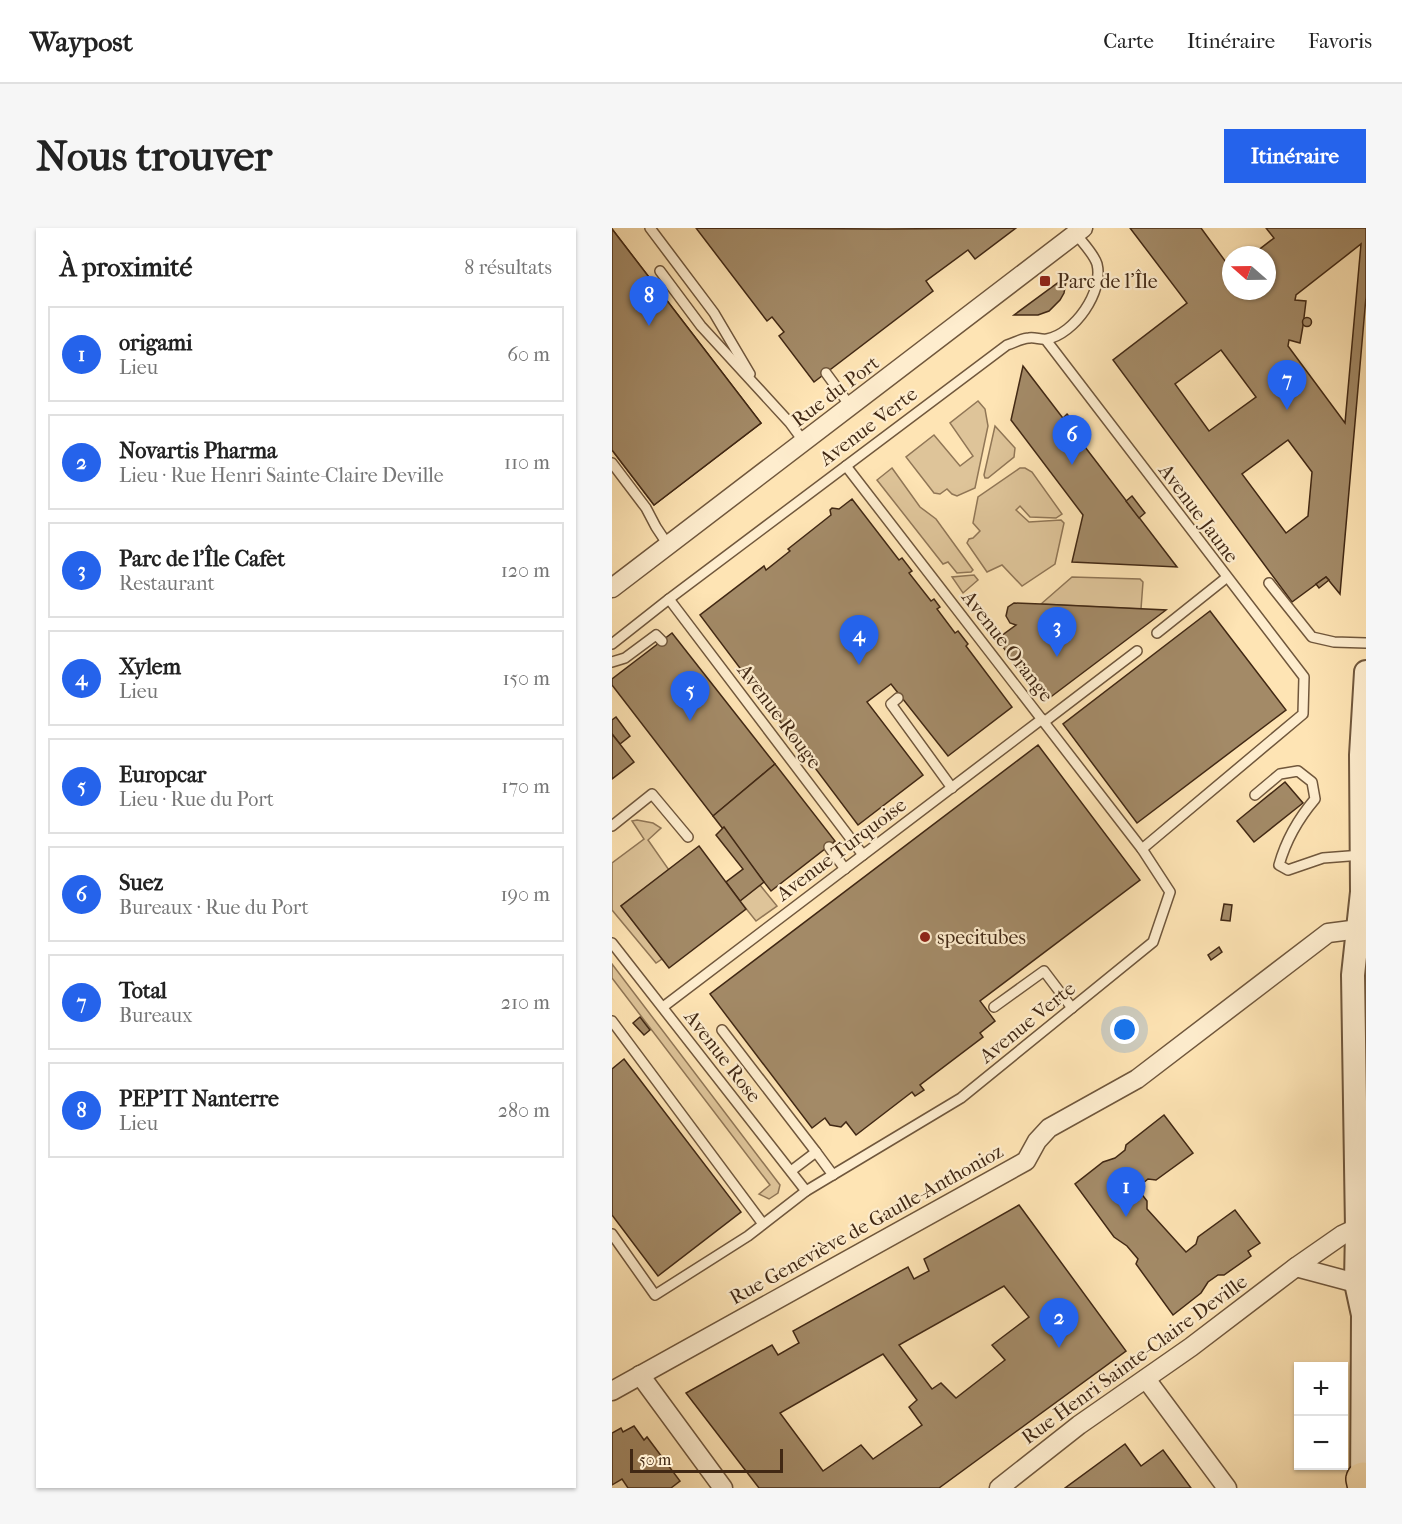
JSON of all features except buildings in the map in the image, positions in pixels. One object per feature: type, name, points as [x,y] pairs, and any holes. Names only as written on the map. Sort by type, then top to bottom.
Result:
[{"type":"street","name":"Rue du Port","points":[[612,588],[1079,231]]},
{"type":"street","points":[[1363,1485],[1363,1315],[1356,1283],[1360,1240],[1353,975],[1363,914],[1366,672]]},
{"type":"street","name":"Rue Geneviève de Gaulle-Anthonioz","points":[[612,1391],[1026,1161],[1037,1141],[1050,1128],[1137,1079],[1328,933],[1363,914]]},
{"type":"street","name":"Rue Henri Sainte-Claire Deville","points":[[999,1488],[1079,1425],[1146,1379],[1342,1235],[1360,1240]]},
{"type":"street","points":[[1296,1267],[1356,1283]]},
{"type":"street","points":[[640,1375],[723,1488]]},
{"type":"street","points":[[1146,1379],[1227,1488]]},
{"type":"lane","points":[[650,228],[714,312],[759,389]]},
{"type":"lane","name":"Avenue Verte","points":[[612,644],[1007,345],[1027,338],[1046,340],[1065,332],[1081,316],[1097,279],[1097,263],[1079,231]]},
{"type":"lane","points":[[660,271],[701,326],[790,423],[804,442]]},
{"type":"lane","name":"Avenue Jaune","points":[[1046,340],[1304,677],[1303,714],[1143,849]]},
{"type":"lane","points":[[826,373],[851,407]]},
{"type":"lane","points":[[612,463],[646,508],[668,545]]},
{"type":"lane","name":"Avenue Orange","points":[[846,466],[1143,849]]},
{"type":"lane","points":[[1157,633],[1226,578]]},
{"type":"lane","points":[[1269,583],[1312,637],[1334,642],[1366,643]]},
{"type":"lane","name":"Avenue Rouge","points":[[669,599],[863,855]]},
{"type":"lane","points":[[612,662],[625,657],[656,635],[662,641]]},
{"type":"lane","name":"Avenue Turquoise","points":[[663,1007],[1137,651]]},
{"type":"lane","points":[[898,698],[891,705],[952,788]]},
{"type":"lane","points":[[1255,795],[1280,774],[1298,771],[1312,782],[1315,799],[1299,818],[1282,852],[1279,865],[1288,870],[1323,858],[1362,855]]},
{"type":"lane","points":[[612,826],[652,794],[688,837]]},
{"type":"lane","points":[[829,847],[845,869]]},
{"type":"lane","name":"Avenue Verte","points":[[612,1234],[655,1295],[763,1224],[806,1191],[961,1098],[1154,942],[1170,892],[1143,849]]},
{"type":"lane","name":"Avenue Rose","points":[[612,943],[806,1191]]},
{"type":"lane","points":[[994,1006],[1044,971],[1072,1008]]},
{"type":"lane","points":[[612,1021],[616,1034],[763,1224]]},
{"type":"lane","points":[[722,1030],[833,1175]]},
{"type":"lane","points":[[791,1172],[816,1152]]},
{"type":"shaded area","points":[[978,401],[985,409],[988,426],[975,488],[957,496],[947,489],[940,494],[934,493],[906,457],[934,435],[960,466],[973,456],[950,423]]},
{"type":"shaded area","points":[[995,426],[1015,448],[1014,457],[985,478],[984,475]]},
{"type":"shaded area","points":[[892,468],[920,507],[936,519],[973,570],[971,572],[957,573],[948,562],[943,564],[877,480]]},
{"type":"shaded area","points":[[1020,468],[1032,472],[1062,514],[1056,518],[1030,517],[1020,506],[1016,510],[1029,522],[1061,520],[1064,523],[1055,564],[1022,586],[1002,565],[987,572],[967,543],[980,531],[973,523],[978,497]]},
{"type":"shaded area","points":[[974,575],[978,580],[963,593],[952,577]]},
{"type":"shaded area","points":[[1072,577],[1140,579],[1143,582],[1141,609],[1041,604]]},
{"type":"shaded area","points":[[632,821],[653,823],[661,828],[648,840],[669,870],[621,906],[662,959],[656,963],[612,910],[612,863],[644,839]]},
{"type":"shaded area","points":[[760,885],[777,906],[756,921],[740,901]]},
{"type":"shaded area","points":[[612,964],[780,1185],[778,1193],[769,1199],[759,1194],[770,1185],[612,978]]},
{"type":"place","name":"Parc de l'Île","points":[[1045,281]]},
{"type":"place","name":"PEP'IT Nanterre","points":[[649,326]]},
{"type":"place","name":"Total","points":[[1287,410]]},
{"type":"place","name":"Suez","points":[[1072,465]]},
{"type":"place","name":"Parc de l'Île Cafet","points":[[1057,657]]},
{"type":"place","name":"Xylem","points":[[859,665]]},
{"type":"place","name":"Europcar","points":[[690,721]]},
{"type":"place","name":"specitubes","points":[[925,937]]},
{"type":"place","name":"origami","points":[[1126,1217]]},
{"type":"place","name":"Novartis Pharma","points":[[1059,1348]]}]
